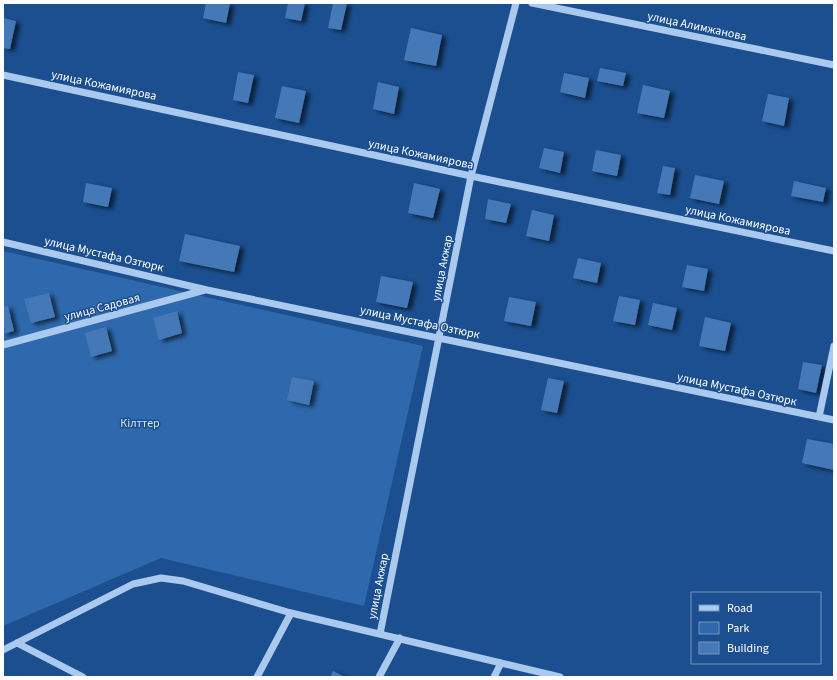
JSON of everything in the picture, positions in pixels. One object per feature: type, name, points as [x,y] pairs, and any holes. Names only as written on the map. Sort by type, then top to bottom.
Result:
[{"type":"street","name":"улица Акжар","points":[[380,634],[472,176],[516,3]]},
{"type":"street","name":"улица Алимжанова","points":[[532,3],[834,65]]},
{"type":"street","name":"улица Кожамиярова","points":[[3,75],[834,252]]},
{"type":"street","name":"улица Мустафа Озтюрк","points":[[3,242],[207,290],[834,420]]},
{"type":"street","name":"улица Садовая","points":[[3,346],[207,290]]},
{"type":"street","points":[[819,417],[834,346]]},
{"type":"street","points":[[3,650],[132,584],[161,578],[183,581],[291,613],[560,677]]},
{"type":"street","points":[[257,677],[291,613]]},
{"type":"street","points":[[380,677],[400,638]]},
{"type":"street","points":[[17,643],[83,677]]},
{"type":"street","points":[[494,677],[501,663]]},
{"type":"green space","name":"Кілттер","points":[[3,251],[423,346],[364,606],[161,558],[3,626]]},
{"type":"building","points":[[206,3],[230,3],[226,23],[203,18]]},
{"type":"building","points":[[288,3],[305,3],[301,21],[285,18]]},
{"type":"building","points":[[333,3],[347,3],[341,30],[328,28]]},
{"type":"building","points":[[3,18],[16,21],[10,49],[3,48]]},
{"type":"building","points":[[411,28],[442,35],[436,66],[404,60]]},
{"type":"building","points":[[600,68],[626,73],[623,86],[597,81]]},
{"type":"building","points":[[238,72],[254,75],[248,103],[233,100]]},
{"type":"building","points":[[564,73],[589,78],[585,98],[560,92]]},
{"type":"building","points":[[378,82],[399,87],[394,114],[373,109]]},
{"type":"building","points":[[643,85],[670,91],[664,118],[637,113]]},
{"type":"building","points":[[282,86],[306,91],[299,123],[275,118]]},
{"type":"building","points":[[768,94],[789,98],[784,126],[762,121]]},
{"type":"building","points":[[544,148],[564,152],[560,173],[539,168]]},
{"type":"building","points":[[596,150],[621,155],[617,176],[592,171]]},
{"type":"building","points":[[663,166],[675,168],[670,195],[657,193]]},
{"type":"building","points":[[695,175],[724,181],[719,204],[690,198]]},
{"type":"building","points":[[794,181],[826,188],[823,202],[791,196]]},
{"type":"building","points":[[86,183],[112,188],[108,207],[83,202]]},
{"type":"building","points":[[414,183],[440,189],[433,218],[408,213]]},
{"type":"building","points":[[488,199],[511,204],[506,223],[485,219]]},
{"type":"building","points":[[532,210],[554,215],[549,241],[526,236]]},
{"type":"building","points":[[185,234],[240,246],[234,272],[179,261]]},
{"type":"building","points":[[578,258],[601,263],[597,283],[573,278]]},
{"type":"building","points":[[687,265],[708,269],[704,291],[682,287]]},
{"type":"building","points":[[381,276],[413,282],[407,308],[376,302]]},
{"type":"building","points":[[49,293],[55,317],[31,323],[24,299]]},
{"type":"building","points":[[619,296],[640,300],[635,325],[613,321]]},
{"type":"building","points":[[509,297],[536,302],[531,326],[504,321]]},
{"type":"building","points":[[653,303],[677,308],[672,330],[648,325]]},
{"type":"building","points":[[8,306],[14,331],[3,334],[3,307]]},
{"type":"building","points":[[177,311],[182,333],[159,340],[153,318]]},
{"type":"building","points":[[705,317],[731,323],[725,351],[699,346]]},
{"type":"building","points":[[106,327],[112,351],[91,357],[85,333]]},
{"type":"building","points":[[803,362],[822,365],[816,393],[798,389]]},
{"type":"building","points":[[292,377],[314,381],[309,405],[287,400]]},
{"type":"building","points":[[548,378],[564,381],[557,413],[541,410]]},
{"type":"building","points":[[807,439],[834,444],[834,470],[802,463]]},
{"type":"building","points":[[333,671],[345,677],[330,677]]}]
